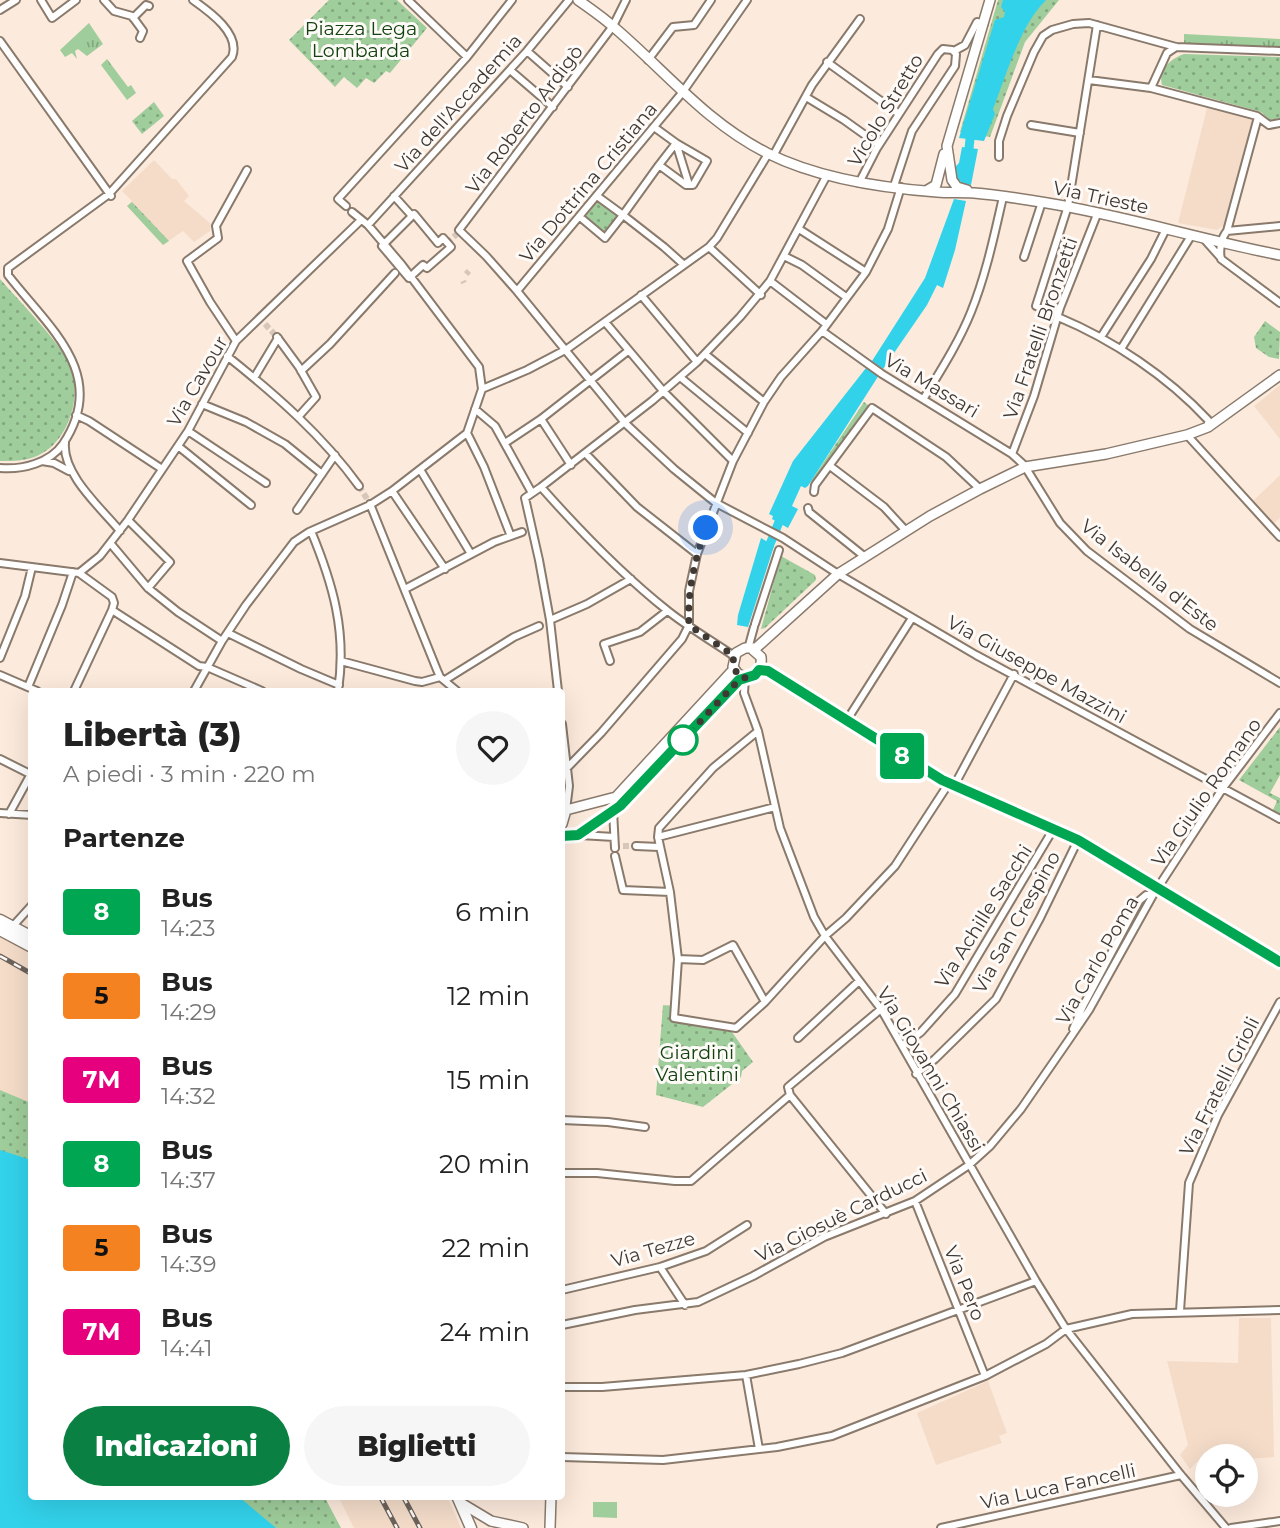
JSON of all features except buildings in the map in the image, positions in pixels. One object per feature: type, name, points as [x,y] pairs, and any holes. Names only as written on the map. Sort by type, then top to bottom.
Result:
[{"type":"main road","points":[[0,920],[28,935]]},
{"type":"main road","points":[[0,928],[28,945]]},
{"type":"main road","points":[[458,1500],[471,1528]]},
{"type":"street","points":[[0,10],[16,0]]},
{"type":"street","points":[[40,0],[52,18],[76,0]]},
{"type":"street","points":[[104,0],[114,11],[133,18],[143,31],[140,38]]},
{"type":"street","points":[[7,271],[13,263],[110,195],[232,57],[235,49],[232,40],[215,16],[193,0]]},
{"type":"street","points":[[408,0],[467,57]]},
{"type":"street","points":[[196,688],[222,641],[294,542],[392,491],[464,436],[482,388],[479,366],[384,244],[338,199],[467,57],[512,0]]},
{"type":"street","name":"Via dell'Accademia","points":[[364,223],[394,196],[510,70],[569,0]]},
{"type":"street","name":"Via Trieste","points":[[578,0],[613,26],[682,93],[736,134],[770,155],[859,183],[926,191],[972,192]]},
{"type":"street","name":"Via Roberto Ardigò","points":[[459,231],[613,26],[626,0]]},
{"type":"street","name":"Via Dottrina Cristiana","points":[[517,291],[682,93],[747,0]]},
{"type":"street","points":[[926,191],[936,185],[990,0]]},
{"type":"street","points":[[648,60],[673,27],[691,26],[711,1]]},
{"type":"street","points":[[133,18],[146,5],[149,6]]},
{"type":"street","points":[[482,388],[537,365],[564,350],[709,247],[827,62],[860,19]]},
{"type":"street","points":[[567,768],[682,639],[689,625],[690,591],[697,554],[733,461],[764,402],[781,377],[822,331],[866,272],[888,229],[912,131],[955,66],[957,57],[954,51],[965,45],[977,22],[985,24]]},
{"type":"street","points":[[999,157],[999,141],[1007,116],[1034,52],[1043,36],[1052,30],[1089,23],[1176,47],[1280,51]]},
{"type":"street","points":[[1097,25],[1068,206],[1036,306],[1121,349],[1191,401],[1208,420],[1208,427]]},
{"type":"street","points":[[0,41],[110,195]]},
{"type":"street","points":[[1150,88],[1167,54],[1176,47]]},
{"type":"street","name":"Vicolo Stretto","points":[[859,183],[879,145],[938,54],[943,48],[954,51]]},
{"type":"street","points":[[527,51],[568,87]]},
{"type":"street","points":[[827,62],[899,114]]},
{"type":"street","points":[[510,70],[553,107]]},
{"type":"street","points":[[1089,80],[1150,88],[1258,117],[1269,125],[1280,123]]},
{"type":"street","points":[[806,97],[879,145]]},
{"type":"street","points":[[1221,258],[1222,244],[1258,117]]},
{"type":"street","points":[[1031,125],[1080,133]]},
{"type":"street","points":[[654,127],[706,161],[693,185],[686,185],[659,165]]},
{"type":"street","points":[[580,217],[605,238],[676,143]]},
{"type":"street","points":[[676,143],[690,185]]},
{"type":"street","name":"Via Trieste","points":[[947,146],[952,180],[957,187],[972,192],[1098,212],[1222,244],[1280,255]]},
{"type":"street","points":[[236,341],[187,261],[218,238],[216,226],[247,170]]},
{"type":"street","points":[[558,688],[550,620],[525,498],[543,488],[626,424],[705,354],[761,295],[827,175]]},
{"type":"street","points":[[394,196],[412,216],[414,214],[438,243],[443,238],[451,247],[426,268],[423,265],[409,278],[382,246],[412,216]]},
{"type":"street","points":[[597,196],[683,264]]},
{"type":"street","points":[[924,398],[971,313],[1003,197]]},
{"type":"street","points":[[1024,257],[1042,202]]},
{"type":"street","name":"Via Fratelli Bronzetti","points":[[1012,454],[1034,396],[1058,316],[1098,212]]},
{"type":"street","name":"Via Cavour","points":[[74,574],[111,544],[128,520],[187,431],[236,341],[260,316],[364,223]]},
{"type":"street","points":[[1227,231],[1280,226]]},
{"type":"street","points":[[799,229],[866,272]]},
{"type":"street","points":[[1101,337],[1151,259],[1166,229]]},
{"type":"street","name":"Via Giuseppe Mazzini","points":[[459,231],[517,291],[626,424],[674,469],[716,503],[783,538],[838,574],[976,655],[1280,819]]},
{"type":"street","points":[[1121,349],[1191,236]]},
{"type":"street","points":[[1204,239],[1221,258],[1280,303]]},
{"type":"street","points":[[709,247],[761,295]]},
{"type":"street","points":[[784,256],[802,265],[846,297]]},
{"type":"street","points":[[0,265],[62,342],[76,366],[80,392],[76,415],[65,441],[56,452],[42,461],[16,468],[0,468]]},
{"type":"street","points":[[300,369],[330,344],[395,273]]},
{"type":"street","points":[[769,281],[826,324]]},
{"type":"street","points":[[641,295],[696,362]]},
{"type":"street","points":[[260,316],[265,324]]},
{"type":"street","points":[[605,322],[664,391],[733,461]]},
{"type":"street","name":"Via Massari","points":[[822,331],[882,374],[1012,454],[1026,467]]},
{"type":"street","points":[[254,378],[277,337],[316,397],[299,416]]},
{"type":"street","points":[[508,441],[541,419],[628,351]]},
{"type":"street","points":[[705,354],[764,402]]},
{"type":"street","points":[[226,356],[299,416],[359,486]]},
{"type":"street","points":[[746,677],[734,669],[734,656],[740,650],[751,649],[768,636],[838,574],[980,489],[1026,467],[1106,454],[1187,435],[1208,427],[1280,375]]},
{"type":"street","points":[[680,377],[748,433]]},
{"type":"street","points":[[202,404],[246,422],[285,444],[322,474]]},
{"type":"street","points":[[814,492],[815,485],[872,408],[946,457],[980,489]]},
{"type":"street","points":[[475,409],[508,441],[532,493]]},
{"type":"street","points":[[76,415],[162,469]]},
{"type":"street","points":[[541,419],[572,465]]},
{"type":"street","points":[[187,431],[266,483]]},
{"type":"street","points":[[1187,435],[1280,537]]},
{"type":"street","points":[[464,436],[484,467],[510,534]]},
{"type":"street","points":[[65,441],[65,458],[71,472],[120,531]]},
{"type":"street","points":[[177,446],[251,505]]},
{"type":"street","points":[[586,454],[638,507],[697,554]]},
{"type":"street","points":[[297,510],[335,455]]},
{"type":"street","points":[[42,461],[60,465],[71,472]]},
{"type":"street","points":[[830,466],[884,507],[906,531]]},
{"type":"street","name":"Via Isabella d'Este","points":[[1026,467],[1052,512],[1087,551],[1190,629],[1280,683]]},
{"type":"street","points":[[421,471],[471,554]]},
{"type":"street","points":[[543,488],[568,519],[605,556],[667,611],[734,656]]},
{"type":"street","points":[[392,491],[445,569]]},
{"type":"street","points":[[369,503],[443,678],[454,688]]},
{"type":"street","points":[[808,508],[808,512],[844,538],[864,557]]},
{"type":"street","points":[[128,520],[170,562],[148,588]]},
{"type":"street","points":[[228,633],[339,688],[341,661],[333,587],[311,531]]},
{"type":"street","points":[[405,589],[510,534],[522,532]]},
{"type":"street","points":[[111,544],[148,588],[222,641]]},
{"type":"street","points":[[751,649],[755,626],[779,550]]},
{"type":"street","points":[[0,563],[74,574],[113,597],[112,610],[75,688]]},
{"type":"street","points":[[0,658],[25,597],[31,569]]},
{"type":"street","points":[[0,674],[28,687],[74,574]]},
{"type":"street","points":[[550,620],[587,604],[631,579]]},
{"type":"street","points":[[112,610],[199,666],[255,688]]},
{"type":"street","points":[[610,661],[604,644],[640,632],[667,611]]},
{"type":"street","points":[[846,720],[912,618]]},
{"type":"street","points":[[341,661],[422,682],[443,678],[522,632],[539,626]]},
{"type":"street","points":[[578,835],[739,680],[755,675],[759,670],[761,657],[751,649]]},
{"type":"street","points":[[565,810],[613,804],[734,669]]},
{"type":"street","points":[[759,670],[772,673],[952,784],[1078,840],[1156,891],[1280,962]]},
{"type":"street","points":[[758,731],[713,768],[659,828],[659,847],[670,892],[678,959],[674,1018],[736,1028],[765,1002],[825,936],[846,918],[895,866],[952,784],[1014,674]]},
{"type":"street","name":"Via Giovanni Chiassi","points":[[746,677],[746,699],[758,731],[780,828],[814,916],[825,936],[881,1009],[916,1074],[1066,1329],[1181,1475],[1228,1528]]},
{"type":"street","name":"Via Giulio Romano","points":[[1156,891],[1223,788],[1280,713]]},
{"type":"street","points":[[565,750],[569,786],[565,805]]},
{"type":"street","points":[[0,759],[28,772]]},
{"type":"street","points":[[9,814],[28,779]]},
{"type":"street","points":[[613,804],[614,837],[623,890],[670,892]]},
{"type":"street","points":[[658,837],[775,807]]},
{"type":"street","points":[[0,813],[28,815]]},
{"type":"street","name":"Via Achille Sacchi","points":[[902,1046],[921,1032],[956,994],[1055,828]]},
{"type":"street","points":[[565,836],[614,837]]},
{"type":"street","name":"Via San Crespino","points":[[916,1074],[996,999],[1078,840]]},
{"type":"street","points":[[636,846],[659,847]]},
{"type":"street","name":"Via Carlo Poma","points":[[969,1165],[990,1146],[1021,1109],[1068,1041],[1089,1010],[1156,891]]},
{"type":"street","points":[[0,928],[13,926],[28,909]]},
{"type":"street","points":[[678,959],[703,960],[733,945],[765,1002]]},
{"type":"street","points":[[797,1038],[859,981]]},
{"type":"street","name":"Via Fratelli Grioli","points":[[1180,1311],[1189,1183],[1218,1115],[1280,1002]]},
{"type":"street","points":[[881,1009],[788,1087],[790,1095],[886,1214]]},
{"type":"street","points":[[565,1173],[691,1181],[790,1095]]},
{"type":"street","points":[[565,1120],[645,1127]]},
{"type":"street","name":"Via Giosuè Carducci","points":[[565,1324],[635,1310],[698,1303],[824,1237],[915,1201],[969,1165]]},
{"type":"street","name":"Via Pero","points":[[915,1201],[985,1376]]},
{"type":"street","name":"Via Tezze","points":[[565,1289],[660,1267],[706,1251],[747,1226]]},
{"type":"street","points":[[660,1267],[685,1305]]},
{"type":"street","points":[[565,1387],[602,1387],[746,1375],[799,1364],[842,1353],[1036,1281]]},
{"type":"street","points":[[565,1457],[663,1460],[759,1449],[832,1436],[985,1376],[1046,1345],[1066,1329],[1132,1314],[1280,1310]]},
{"type":"street","points":[[746,1375],[759,1449]]},
{"type":"street","name":"Via Luca Fancelli","points":[[941,1528],[1181,1475]]},
{"type":"street","points":[[460,1500],[491,1521],[523,1528]]},
{"type":"street","points":[[550,1528],[551,1500]]},
{"type":"street","points":[[1228,1528],[1280,1521]]},
{"type":"shaded area","points":[[1207,108],[1254,119],[1224,225],[1217,230],[1178,223]]},
{"type":"shaded area","points":[[154,160],[172,179],[176,179],[189,196],[184,201],[211,224],[210,231],[194,242],[183,231],[163,245],[127,206],[132,201],[122,191]]},
{"type":"shaded area","points":[[1280,385],[1280,439],[1254,406]]},
{"type":"shaded area","points":[[1280,475],[1280,518],[1273,524],[1253,501]]},
{"type":"shaded area","points":[[0,936],[28,951],[28,1102],[0,1090]]},
{"type":"shaded area","points":[[1239,1318],[1271,1318],[1274,1457],[1258,1458],[1258,1444],[1195,1444],[1195,1464],[1190,1469],[1180,1455],[1188,1445],[1167,1361],[1238,1363]]},
{"type":"shaded area","points":[[988,1381],[1007,1433],[999,1436],[1002,1443],[936,1465],[917,1413]]},
{"type":"shaded area","points":[[340,1500],[449,1500],[461,1528],[354,1528]]},
{"type":"green space","name":"Piazza Lega Lombarda","points":[[329,0],[397,0],[427,28],[390,73],[386,71],[374,83],[366,78],[357,88],[344,77],[335,87],[289,40]]},
{"type":"green space","points":[[998,0],[1059,0],[1025,42],[990,137],[960,132]]},
{"type":"green space","points":[[89,23],[103,44],[87,56],[78,49],[75,51],[77,59],[72,53],[65,57],[60,50]]},
{"type":"green space","points":[[1184,34],[1280,39],[1280,47],[1184,43]]},
{"type":"green space","points":[[1184,54],[1280,57],[1280,118],[1270,120],[1261,112],[1162,85],[1166,66]]},
{"type":"green space","points":[[107,59],[128,87],[131,85],[136,93],[127,100],[101,65]]},
{"type":"green space","points":[[154,102],[164,116],[142,134],[132,121]]},
{"type":"green space","points":[[598,200],[618,217],[605,234],[585,217]]},
{"type":"green space","points":[[132,202],[169,241],[163,245],[127,206]]},
{"type":"green space","points":[[0,279],[59,347],[71,368],[74,380],[73,406],[64,430],[48,450],[28,459],[0,461]]},
{"type":"green space","points":[[1265,321],[1280,332],[1279,359],[1269,357],[1256,348],[1254,337]]},
{"type":"green space","points":[[864,402],[869,406],[815,484],[811,481]]},
{"type":"green space","points":[[781,556],[815,575],[816,580],[761,629]]},
{"type":"green space","points":[[1280,727],[1280,775],[1270,793],[1280,798],[1280,814],[1273,810],[1277,801],[1239,780]]},
{"type":"green space","name":"Giardini Valentini","points":[[663,1005],[672,1006],[671,1021],[732,1032],[753,1062],[742,1071],[741,1077],[703,1107],[656,1095]]},
{"type":"green space","points":[[0,1090],[28,1102],[28,1500],[326,1500],[341,1528],[0,1528]]},
{"type":"green space","points":[[593,1502],[617,1502],[617,1518],[593,1517]]},
{"type":"water","points":[[1003,0],[1046,0],[1021,37],[993,109],[995,114],[984,141],[959,138],[995,20],[1004,17],[1005,12],[1001,7]]},
{"type":"water","points":[[962,147],[978,149],[971,185],[963,184],[956,177],[956,166]]},
{"type":"water","points":[[954,199],[966,201],[943,288],[937,285],[927,305],[883,369],[872,361],[925,278]]},
{"type":"water","points":[[866,368],[879,375],[808,486],[801,486],[792,506],[798,509],[788,528],[772,519],[773,516],[769,514],[793,461]]},
{"type":"water","points":[[761,538],[774,546],[748,627],[737,625],[738,615]]},
{"type":"water","points":[[0,1150],[28,1159],[28,1500],[243,1500],[276,1528],[0,1528]]},
{"type":"waterway","points":[[968,158],[970,139]]},
{"type":"waterway","points":[[766,554],[783,512]]},
{"type":"tunnel","points":[[447,243],[459,232]]},
{"type":"tunnel","points":[[466,274],[469,271]]},
{"type":"tunnel","points":[[265,324],[277,337]]},
{"type":"tunnel","points":[[359,486],[369,502]]},
{"type":"tunnel","points":[[623,846],[636,846]]},
{"type":"railway","points":[[0,956],[28,972]]},
{"type":"railway","points":[[382,1500],[397,1528]]},
{"type":"railway","points":[[405,1500],[420,1528]]},
{"type":"bus line","name":"8","points":[[565,836],[578,835],[623,804],[739,680],[755,675],[759,670],[768,671],[942,780],[1078,840],[1280,962]]},
{"type":"route","points":[[683,740],[736,683],[746,677],[735,671],[734,656],[689,625],[690,591],[697,554],[706,528]]}]
